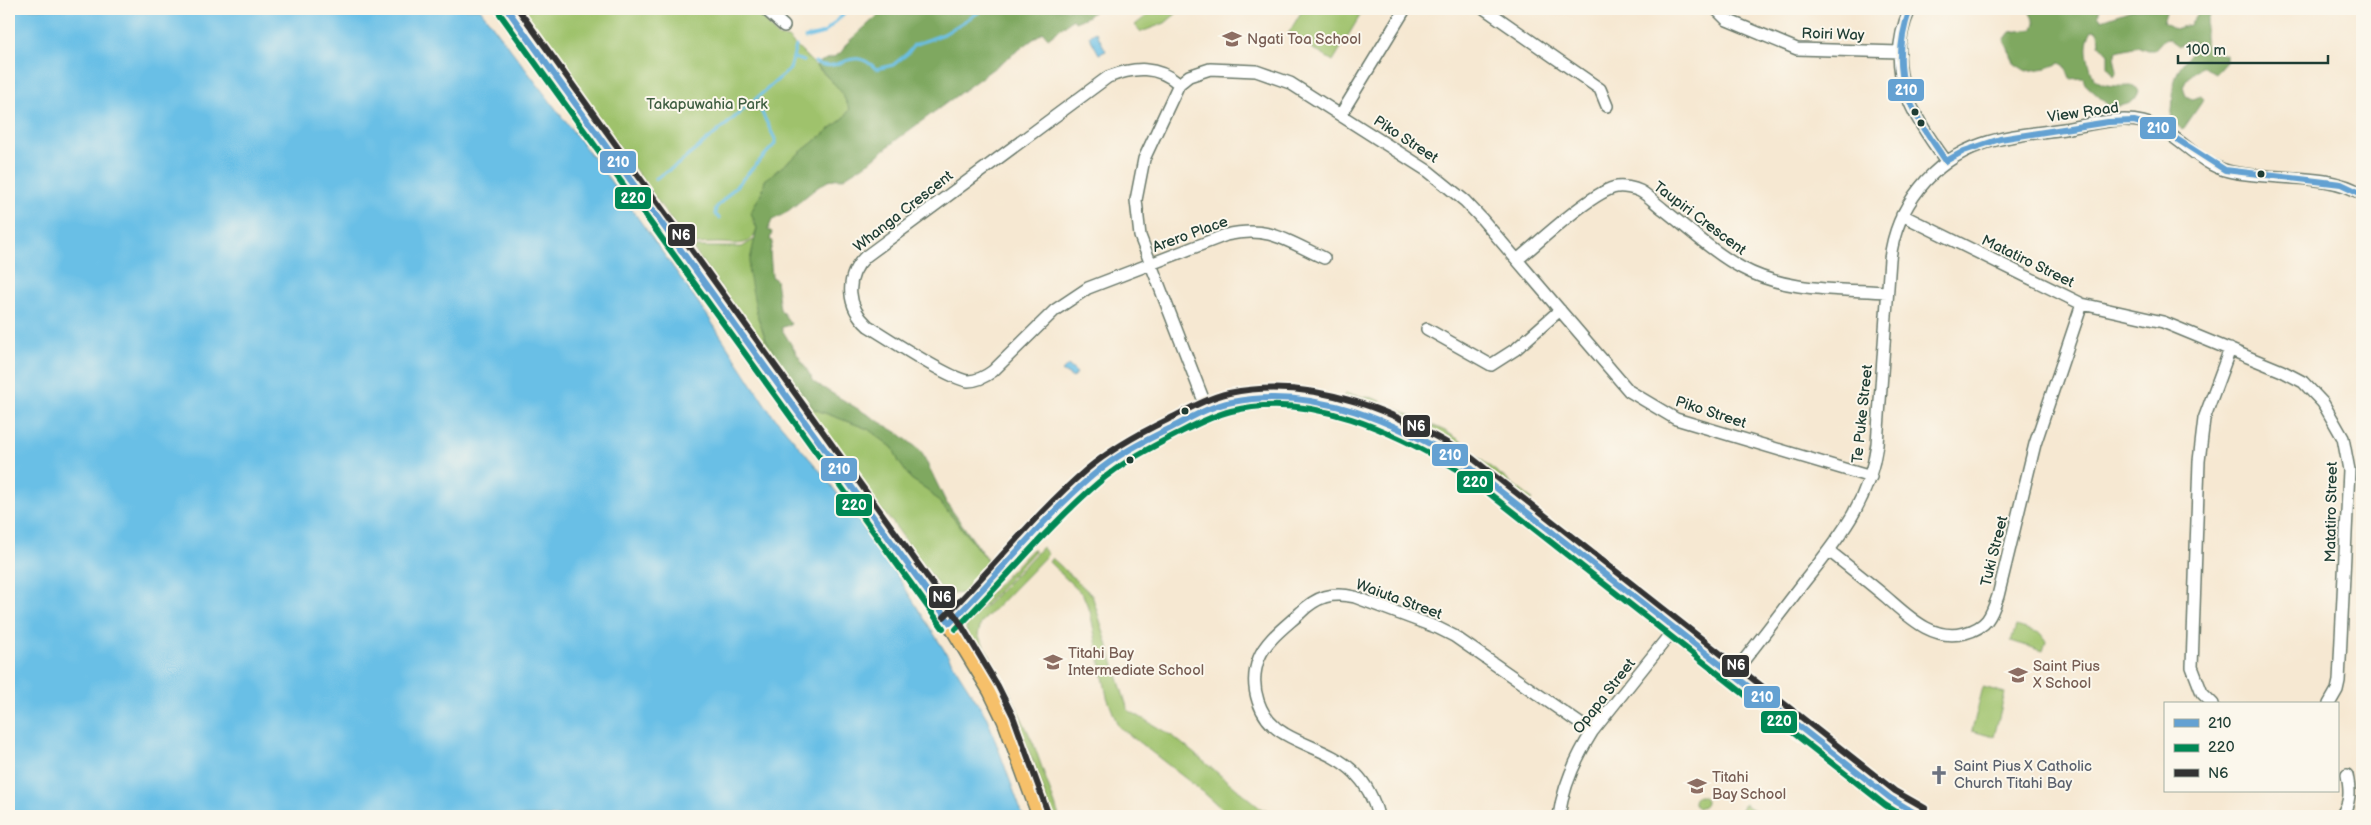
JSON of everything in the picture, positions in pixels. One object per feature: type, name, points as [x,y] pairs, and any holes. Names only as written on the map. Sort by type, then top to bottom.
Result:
[{"type":"main road","points":[[507,9],[950,623],[991,691],[1005,720],[1040,816]]},
{"type":"street","points":[[765,9],[784,26]]},
{"type":"street","points":[[1341,114],[1405,9]]},
{"type":"street","points":[[1485,9],[1600,89],[1608,106]]},
{"type":"street","name":"Roiri Way","points":[[1716,9],[1727,20],[1796,49],[1900,52]]},
{"type":"street","points":[[1910,9],[1901,38],[1900,74],[1907,100],[1924,130],[1946,161]]},
{"type":"street","name":"Piko Street","points":[[1179,84],[1190,76],[1210,69],[1256,71],[1290,83],[1341,114],[1442,182],[1482,219],[1629,391],[1676,419],[1871,476]]},
{"type":"street","name":"Whanga Crescent","points":[[1150,264],[1088,288],[1065,301],[993,371],[983,378],[971,381],[954,376],[868,326],[855,310],[850,292],[855,270],[865,257],[1108,77],[1125,70],[1153,70],[1169,76],[1179,84]]},
{"type":"street","points":[[1179,84],[1150,144],[1138,182],[1136,200],[1140,236],[1207,409]]},
{"type":"street","name":"View Road","points":[[1946,161],[1970,148],[2000,139],[2108,122],[2134,121],[2161,129],[2225,170],[2341,184],[2362,194]]},
{"type":"street","name":"Te Puke Street","points":[[1733,674],[1853,518],[1871,476],[1878,434],[1891,248],[1902,215],[1922,185],[1946,161]]},
{"type":"street","name":"Taupiri Crescent","points":[[1517,260],[1591,200],[1607,189],[1619,186],[1639,191],[1721,254],[1758,276],[1780,283],[1800,286],[1887,292]]},
{"type":"street","name":"Matatiro Street","points":[[1902,215],[2082,304],[2163,322],[2282,370],[2302,382],[2323,403],[2343,438],[2350,485],[2339,681],[2337,690],[2330,702]]},
{"type":"street","name":"Arero Place","points":[[1150,264],[1226,235],[1246,230],[1274,235],[1324,258]]},
{"type":"street","name":"Tuki Street","points":[[1830,550],[1919,624],[1938,634],[1954,637],[1979,630],[1991,616],[1998,596],[2035,444],[2082,304]]},
{"type":"street","points":[[1427,330],[1491,365],[1516,349],[1560,310]]},
{"type":"street","points":[[2211,702],[2202,693],[2192,667],[2199,461],[2204,419],[2230,349]]},
{"type":"street","points":[[950,623],[1070,496],[1101,468],[1128,451],[1207,409],[1253,398],[1293,398],[1343,408],[1413,435],[1466,465],[1890,798],[1920,816]]},
{"type":"street","name":"Waiuta Street","points":[[1378,816],[1368,789],[1356,774],[1328,754],[1283,733],[1270,723],[1258,703],[1254,679],[1259,658],[1268,644],[1309,603],[1321,597],[1341,594],[1355,597],[1438,628],[1466,644],[1592,732]]},
{"type":"street","name":"Opapa Street","points":[[1559,816],[1571,772],[1592,732],[1675,628]]},
{"type":"street","points":[[2342,816],[2347,808],[2350,791],[2348,775]]},
{"type":"green space","name":"Takapuwahia Park","points":[[521,9],[748,9],[760,14],[777,36],[788,38],[840,90],[850,109],[844,118],[765,180],[762,196],[755,203],[753,222],[757,228],[755,235],[751,239],[747,242],[736,244],[689,245]]},
{"type":"green space","points":[[885,9],[1097,9],[1087,17],[1075,22],[1073,19],[1048,38],[1043,32],[896,140],[872,160],[842,179],[826,182],[790,210],[772,220],[768,230],[772,232],[770,240],[773,241],[770,252],[772,277],[776,280],[780,309],[791,324],[781,328],[815,383],[898,433],[921,451],[946,502],[991,565],[928,490],[911,479],[899,462],[893,448],[868,429],[814,409],[787,373],[766,340],[758,318],[748,269],[757,228],[751,213],[761,194],[765,180],[844,118],[850,109],[840,90],[816,65],[840,53],[846,44]]},
{"type":"green space","points":[[1155,9],[1176,9],[1177,13],[1165,23],[1141,32],[1135,25]]},
{"type":"green space","points":[[1303,9],[1364,9],[1333,61],[1288,34]]},
{"type":"green space","points":[[2028,9],[2100,9],[2098,15],[2102,20],[2134,9],[2167,9],[2163,22],[2174,29],[2190,25],[2201,9],[2212,9],[2208,18],[2205,40],[2211,50],[2226,55],[2226,62],[2216,73],[2201,66],[2186,80],[2183,86],[2186,96],[2192,99],[2201,96],[2204,99],[2184,128],[2181,129],[2171,119],[2174,87],[2176,75],[2193,49],[2194,41],[2188,40],[2179,46],[2168,38],[2164,39],[2154,50],[2147,50],[2137,46],[2117,51],[2114,57],[2117,71],[2114,76],[2108,67],[2108,54],[2099,44],[2098,31],[2092,30],[2087,42],[2087,48],[2094,79],[2108,85],[2135,86],[2139,91],[2131,102],[2110,107],[2085,84],[2083,78],[2070,79],[2065,66],[2060,63],[2047,68],[2026,71],[2015,64],[2004,40],[2010,32],[2033,29],[2035,23]]},
{"type":"green space","points":[[755,239],[758,318],[766,340],[787,373],[814,409],[868,429],[893,448],[899,462],[911,479],[928,490],[991,565],[964,593],[952,594],[942,590],[893,523],[869,496],[692,247],[742,247]]},
{"type":"green space","points":[[1346,394],[1372,398],[1381,401],[1382,405],[1380,409],[1371,408],[1344,396]]},
{"type":"green space","points":[[1383,403],[1445,431],[1469,446],[1467,449],[1532,499],[1529,502],[1459,447],[1423,428],[1381,411]]},
{"type":"green space","points":[[1042,547],[1048,554],[981,623],[978,635],[1008,689],[1034,745],[1059,816],[1052,816],[1035,766],[1014,717],[966,630],[970,616],[987,605]]},
{"type":"green space","points":[[1032,549],[1035,551],[986,604],[976,608]]},
{"type":"green space","points":[[1052,558],[1092,595],[1128,710],[1174,737],[1260,808],[1278,816],[1230,816],[1203,792],[1118,726],[1107,697],[1090,611],[1083,595],[1049,562]]},
{"type":"green space","points":[[2016,626],[2040,633],[2046,641],[2043,651],[2011,641]]},
{"type":"green space","points":[[1983,687],[2005,693],[1994,737],[1972,731]]},
{"type":"green space","points":[[1698,796],[1702,796],[1706,802],[1702,808],[1698,808],[1694,804],[1694,800]]},
{"type":"green space","points":[[1744,804],[1764,816],[1737,816]]},
{"type":"water","points":[[9,9],[480,9],[628,204],[707,315],[770,412],[825,477],[886,558],[987,718],[1023,816],[9,816]]},
{"type":"water","points":[[1096,32],[1106,51],[1099,54],[1089,36]]},
{"type":"water","points":[[1068,365],[1077,373],[1073,378],[1062,371]]},
{"type":"waterway","points":[[805,38],[824,33],[849,9]]},
{"type":"waterway","points":[[815,62],[831,65],[859,59],[876,69],[893,65],[908,53],[914,45],[944,34],[984,9]]},
{"type":"waterway","points":[[655,179],[677,165],[790,69],[796,46]]},
{"type":"waterway","points":[[793,58],[804,61]]},
{"type":"waterway","points":[[719,218],[715,214],[716,208],[775,144],[775,139],[755,99]]},
{"type":"transit line","name":"210","points":[[507,9],[950,623]]},
{"type":"transit line","name":"N6","points":[[518,9],[957,618],[998,686],[1013,716],[1048,813]]},
{"type":"transit line","name":"210","points":[[1910,9],[1903,32],[1901,53],[1905,90],[1912,107],[1946,161]]},
{"type":"transit line","name":"220","points":[[500,14],[943,628]]},
{"type":"transit line","name":"210","points":[[1946,161],[1964,151],[2000,139],[2108,122],[2134,121],[2161,129],[2225,170],[2341,184],[2362,194]]},
{"type":"transit line","name":"N6","points":[[944,617],[1067,487],[1095,462],[1125,442],[1197,405],[1229,393],[1261,389],[1293,389],[1325,394],[1387,413],[1416,426],[1472,458],[1895,791],[1925,808]]},
{"type":"transit line","name":"210","points":[[950,623],[1073,493],[1110,462],[1129,450],[1199,413],[1232,402],[1263,398],[1325,403],[1355,411],[1384,422],[1413,435],[1467,465],[1890,798],[1920,816]]},
{"type":"transit line","name":"220","points":[[956,629],[1079,500],[1116,469],[1135,457],[1195,425],[1231,411],[1261,406],[1291,406],[1322,411],[1381,430],[1462,472],[1885,805],[1903,816]]},
{"type":"place","name":"Ngati Toa School","points":[[1232,39]]},
{"type":"place","name":"Titahi Bay Intermediate School","points":[[1053,662]]},
{"type":"place","name":"Saint Pius X School","points":[[2018,675]]},
{"type":"place","name":"Saint Pius X Catholic Church Titahi Bay","points":[[1939,775]]},
{"type":"place","name":"Titahi Bay School","points":[[1697,786]]}]
